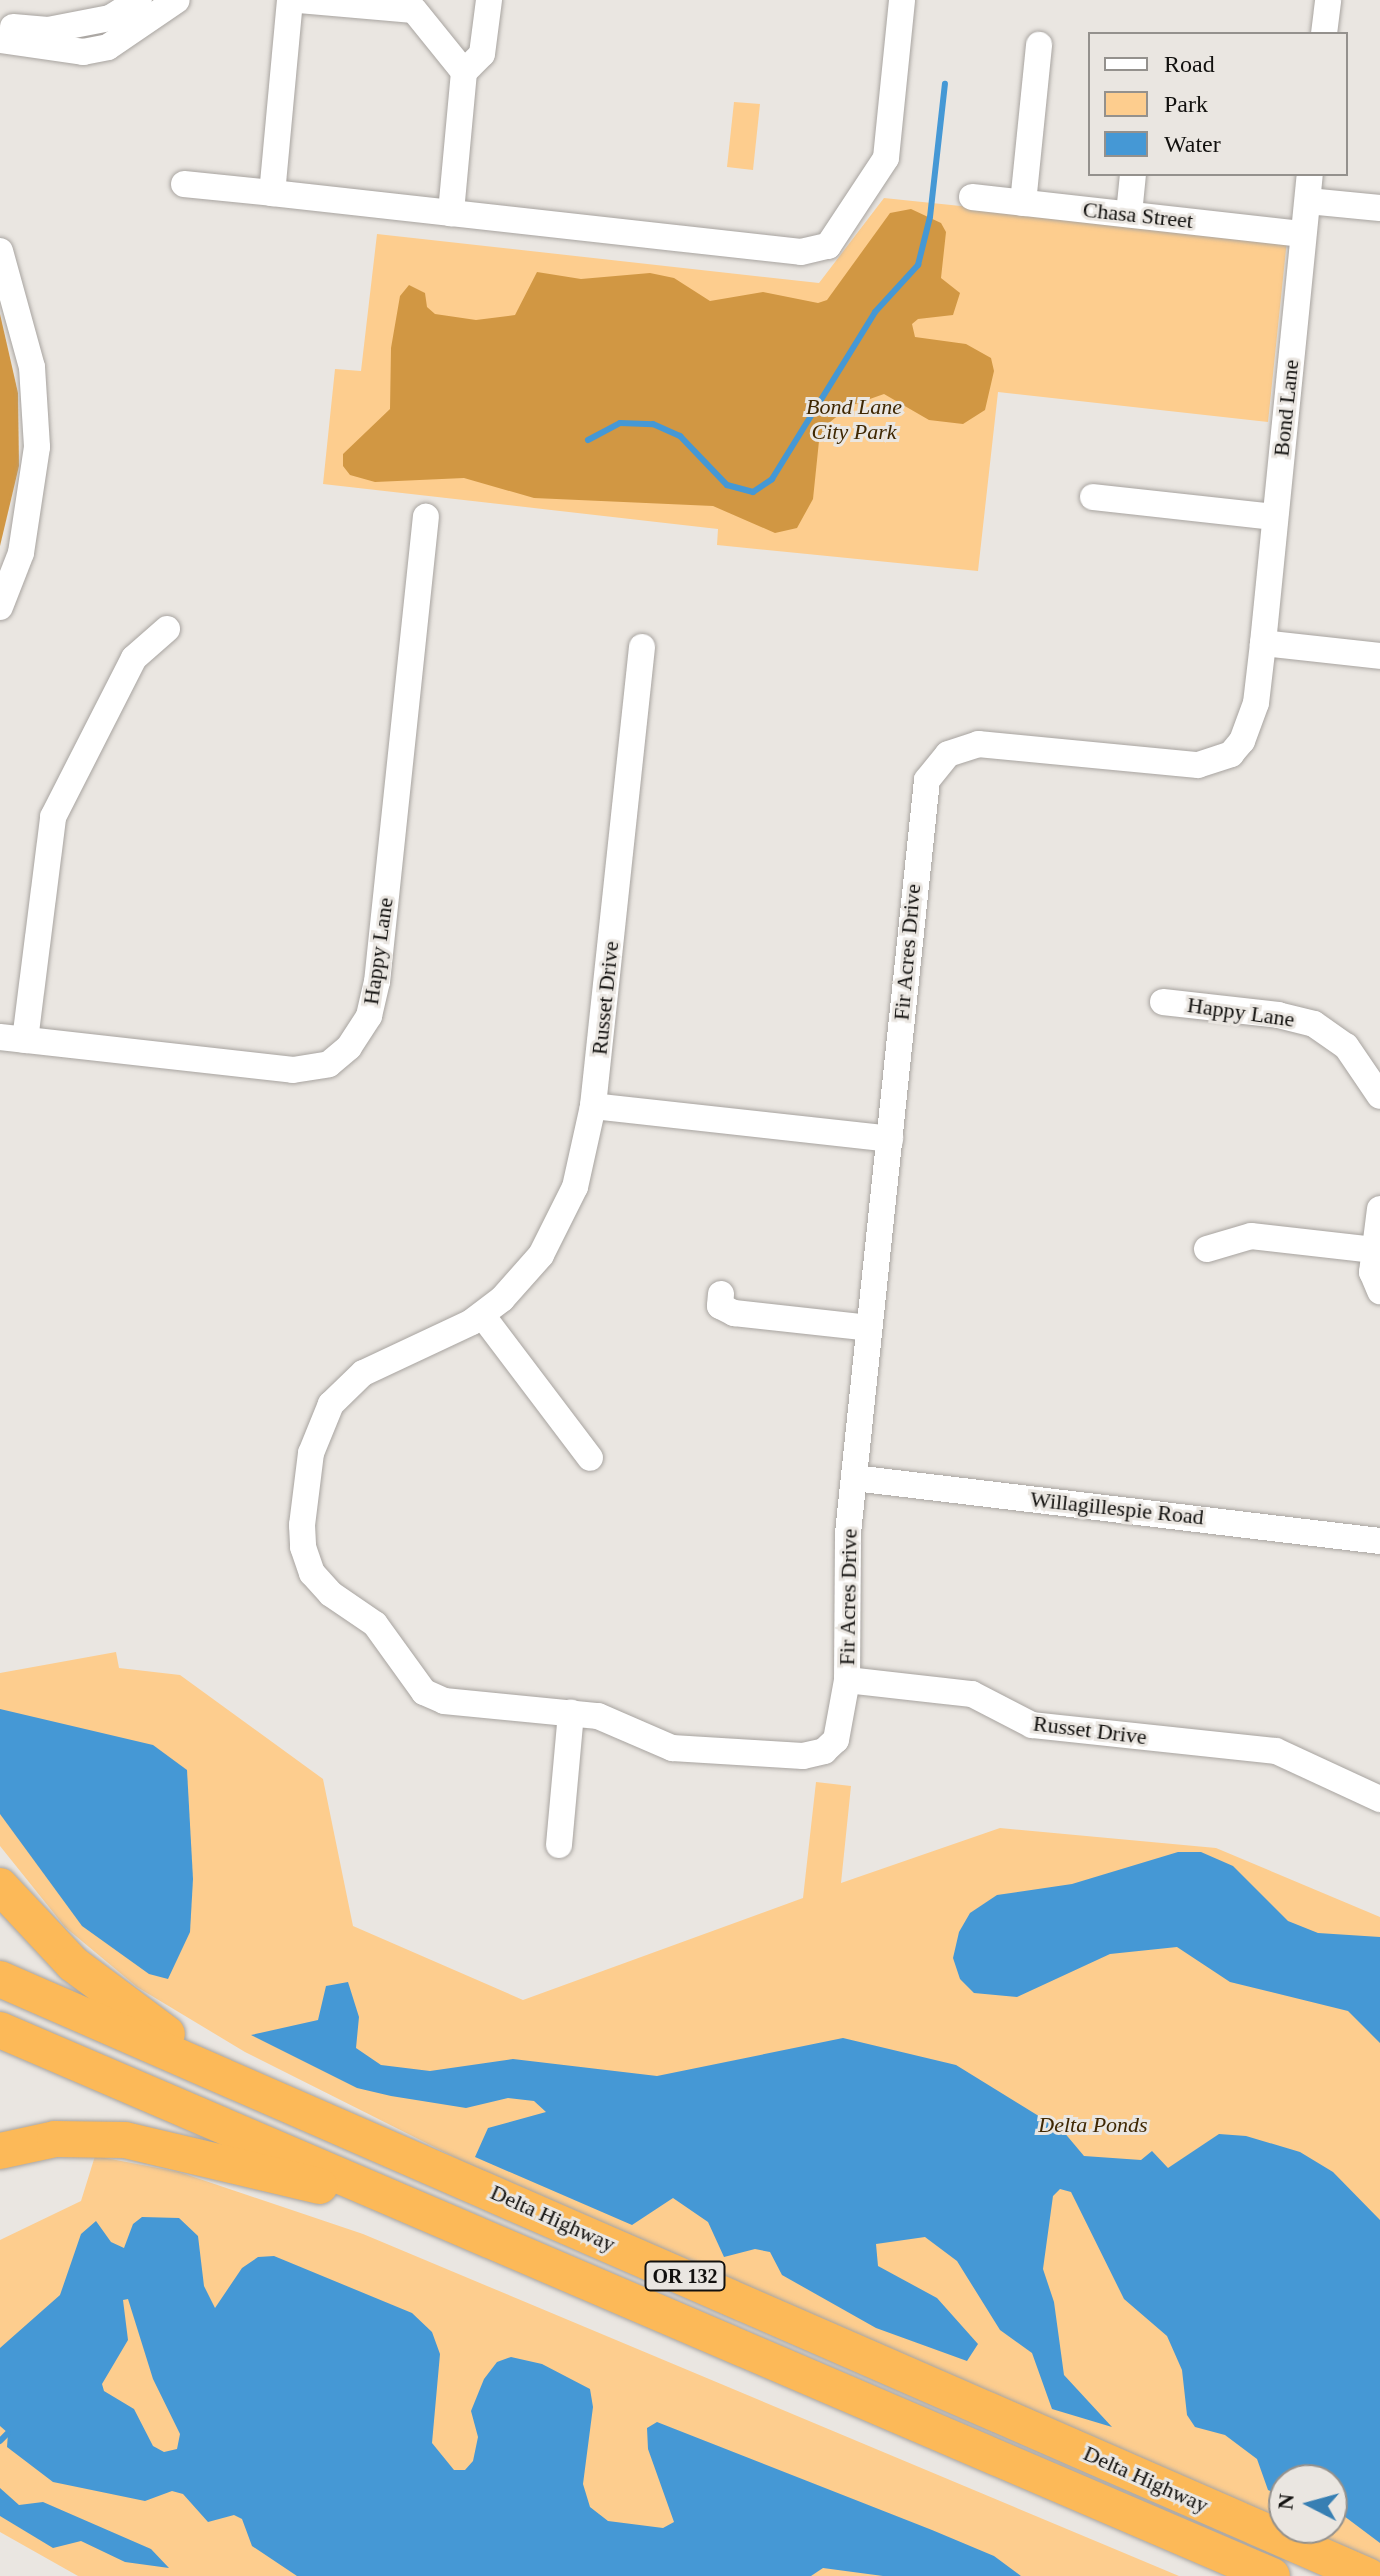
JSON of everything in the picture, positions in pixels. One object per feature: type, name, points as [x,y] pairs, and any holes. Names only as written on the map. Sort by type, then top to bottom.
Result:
[{"type":"highway","points":[[0,1886],[73,1964],[224,2074]]},
{"type":"highway","name":"Delta Highway","points":[[0,1979],[224,2074],[1368,2576]]},
{"type":"highway","name":"Delta Highway","points":[[0,2030],[1272,2576]]},
{"type":"highway","points":[[0,2151],[55,2139],[125,2140],[441,2217]]},
{"type":"street","points":[[0,25],[48,30],[110,18],[139,0]]},
{"type":"street","points":[[0,40],[83,52],[108,47],[177,0]]},
{"type":"street","points":[[272,193],[290,0]]},
{"type":"street","points":[[299,0],[419,5],[464,72],[451,213]]},
{"type":"street","points":[[464,72],[482,54],[489,0]]},
{"type":"street","points":[[184,184],[801,252],[828,246],[886,158],[902,0]]},
{"type":"street","points":[[1324,32],[1328,0]]},
{"type":"street","points":[[1023,203],[1039,45]]},
{"type":"street","points":[[1129,214],[1133,176]]},
{"type":"street","name":"Bond Lane","points":[[1263,643],[1310,176]]},
{"type":"street","name":"Chasa Street","points":[[972,197],[1303,234]]},
{"type":"street","points":[[1308,201],[1380,208]]},
{"type":"street","points":[[0,251],[32,367],[37,447],[24,539],[0,607]]},
{"type":"street","points":[[1093,497],[1275,517]]},
{"type":"street","name":"Happy Lane","points":[[167,629],[134,658],[53,817],[12,1038],[293,1070],[329,1064],[349,1047],[369,1016],[377,982],[426,517]]},
{"type":"street","points":[[1263,643],[1380,656]]},
{"type":"street","name":"Fir Acres Drive","points":[[847,1680],[847,1545],[890,1139],[919,824],[927,780],[936,766],[963,747],[978,744],[1179,764],[1216,762],[1231,754],[1251,723],[1263,643]]},
{"type":"street","name":"Russet Drive","points":[[642,647],[593,1106],[581,1169],[558,1227],[519,1282],[482,1315],[363,1373],[331,1404],[311,1453],[303,1547],[322,1585],[384,1633],[424,1692],[455,1704],[608,1719],[672,1748],[803,1756],[824,1751],[836,1740],[847,1680],[972,1694],[1032,1725],[1276,1751],[1380,1799]]},
{"type":"street","name":"Happy Lane","points":[[1163,1002],[1278,1015],[1314,1024],[1346,1046],[1380,1096]]},
{"type":"street","points":[[593,1106],[890,1139]]},
{"type":"street","points":[[1380,1209],[1373,1279],[1380,1291]]},
{"type":"street","points":[[1207,1249],[1251,1236],[1374,1250]]},
{"type":"street","points":[[721,1294],[720,1306],[734,1313],[869,1328]]},
{"type":"street","points":[[482,1315],[590,1458]]},
{"type":"street","name":"Willagillespie Road","points":[[854,1478],[1380,1541]]},
{"type":"street","points":[[559,1845],[571,1713]]},
{"type":"green space","points":[[734,102],[760,104],[753,170],[727,167]]},
{"type":"green space","name":"Bond Lane City Park","points":[[884,198],[1287,240],[1268,422],[998,392],[978,571],[717,545],[718,529],[323,484],[335,369],[361,371],[377,234],[819,283]]},
{"type":"green space","name":"Delta Ponds","points":[[116,1652],[119,1668],[180,1675],[323,1779],[353,1926],[523,2000],[803,1898],[816,1782],[851,1786],[841,1883],[1000,1828],[1216,1848],[1380,1917],[1380,2562],[1339,2544],[1348,2544],[1348,2464],[1268,2464],[1268,2513],[462,2161],[245,2052],[137,1987],[65,1927],[0,1846],[0,1673]]},
{"type":"green space","points":[[95,2156],[179,2172],[363,2234],[1179,2576],[78,2576],[0,2532],[0,2240],[81,2201]]},
{"type":"shaded area","points":[[911,209],[941,223],[946,232],[941,278],[960,293],[953,315],[918,319],[912,324],[915,337],[966,344],[991,358],[994,371],[985,410],[963,424],[929,420],[884,394],[850,406],[830,422],[819,441],[813,499],[797,528],[775,533],[713,506],[534,498],[464,478],[375,482],[350,475],[343,466],[343,454],[390,409],[391,348],[400,296],[409,285],[425,293],[427,307],[435,314],[476,320],[515,315],[537,272],[581,279],[650,273],[674,278],[710,301],[763,292],[818,303],[827,300],[890,213]]},
{"type":"shaded area","points":[[0,314],[18,393],[19,466],[0,546]]},
{"type":"water","points":[[0,1709],[153,1745],[187,1770],[193,1879],[190,1932],[168,1979],[149,1974],[82,1926],[0,1814]]},
{"type":"water","points":[[1178,1852],[1201,1852],[1233,1866],[1288,1921],[1318,1933],[1380,1937],[1380,2043],[1348,2011],[1230,1982],[1177,1947],[1110,1954],[1017,1997],[974,1993],[960,1979],[953,1958],[959,1932],[970,1913],[997,1895],[1072,1884]]},
{"type":"water","points":[[348,1982],[359,2017],[356,2048],[381,2065],[430,2071],[513,2059],[657,2076],[843,2038],[956,2065],[1063,2131],[1084,2156],[1141,2160],[1152,2151],[1168,2168],[1219,2134],[1246,2136],[1300,2152],[1333,2172],[1380,2220],[1380,2543],[1348,2519],[1348,2464],[1268,2464],[1268,2490],[1257,2459],[1225,2435],[1195,2427],[1187,2415],[1182,2370],[1167,2336],[1124,2299],[1071,2192],[1060,2189],[1053,2196],[1043,2269],[1054,2302],[1064,2375],[1112,2427],[1052,2409],[1032,2353],[1000,2330],[957,2261],[925,2237],[876,2244],[878,2266],[937,2298],[978,2344],[967,2361],[876,2328],[782,2275],[770,2252],[755,2249],[724,2257],[708,2222],[673,2198],[632,2225],[475,2157],[488,2128],[546,2112],[534,2101],[508,2098],[466,2108],[391,2096],[357,2088],[251,2035],[318,2020],[326,1986]]},
{"type":"water","points":[[142,2217],[179,2218],[198,2236],[204,2286],[215,2308],[242,2268],[258,2257],[274,2256],[412,2313],[432,2332],[440,2354],[432,2443],[454,2470],[465,2470],[473,2461],[478,2437],[471,2411],[484,2379],[497,2362],[511,2357],[542,2364],[590,2389],[593,2407],[583,2484],[590,2507],[608,2521],[663,2528],[674,2522],[648,2449],[647,2428],[657,2422],[994,2556],[1021,2576],[883,2576],[823,2568],[811,2576],[297,2576],[252,2546],[242,2519],[234,2515],[208,2522],[183,2494],[172,2491],[145,2501],[53,2482],[7,2447],[8,2433],[0,2426],[0,2348],[60,2295],[81,2234],[96,2221],[111,2242],[124,2248],[133,2224]],"holes":[[[128,2299],[153,2379],[180,2434],[177,2449],[164,2452],[153,2446],[134,2409],[104,2391],[102,2384],[128,2340],[123,2300]]]},
{"type":"water","points":[[0,2488],[19,2505],[43,2502],[151,2549],[169,2568],[125,2562],[81,2541],[53,2548],[0,2516]]},
{"type":"waterway","points":[[588,440],[620,423],[653,424],[680,436],[727,485],[753,492],[772,479],[875,312],[918,265],[930,217],[945,84]]},
{"type":"waterway","points":[[0,2441],[8,2433]]}]
